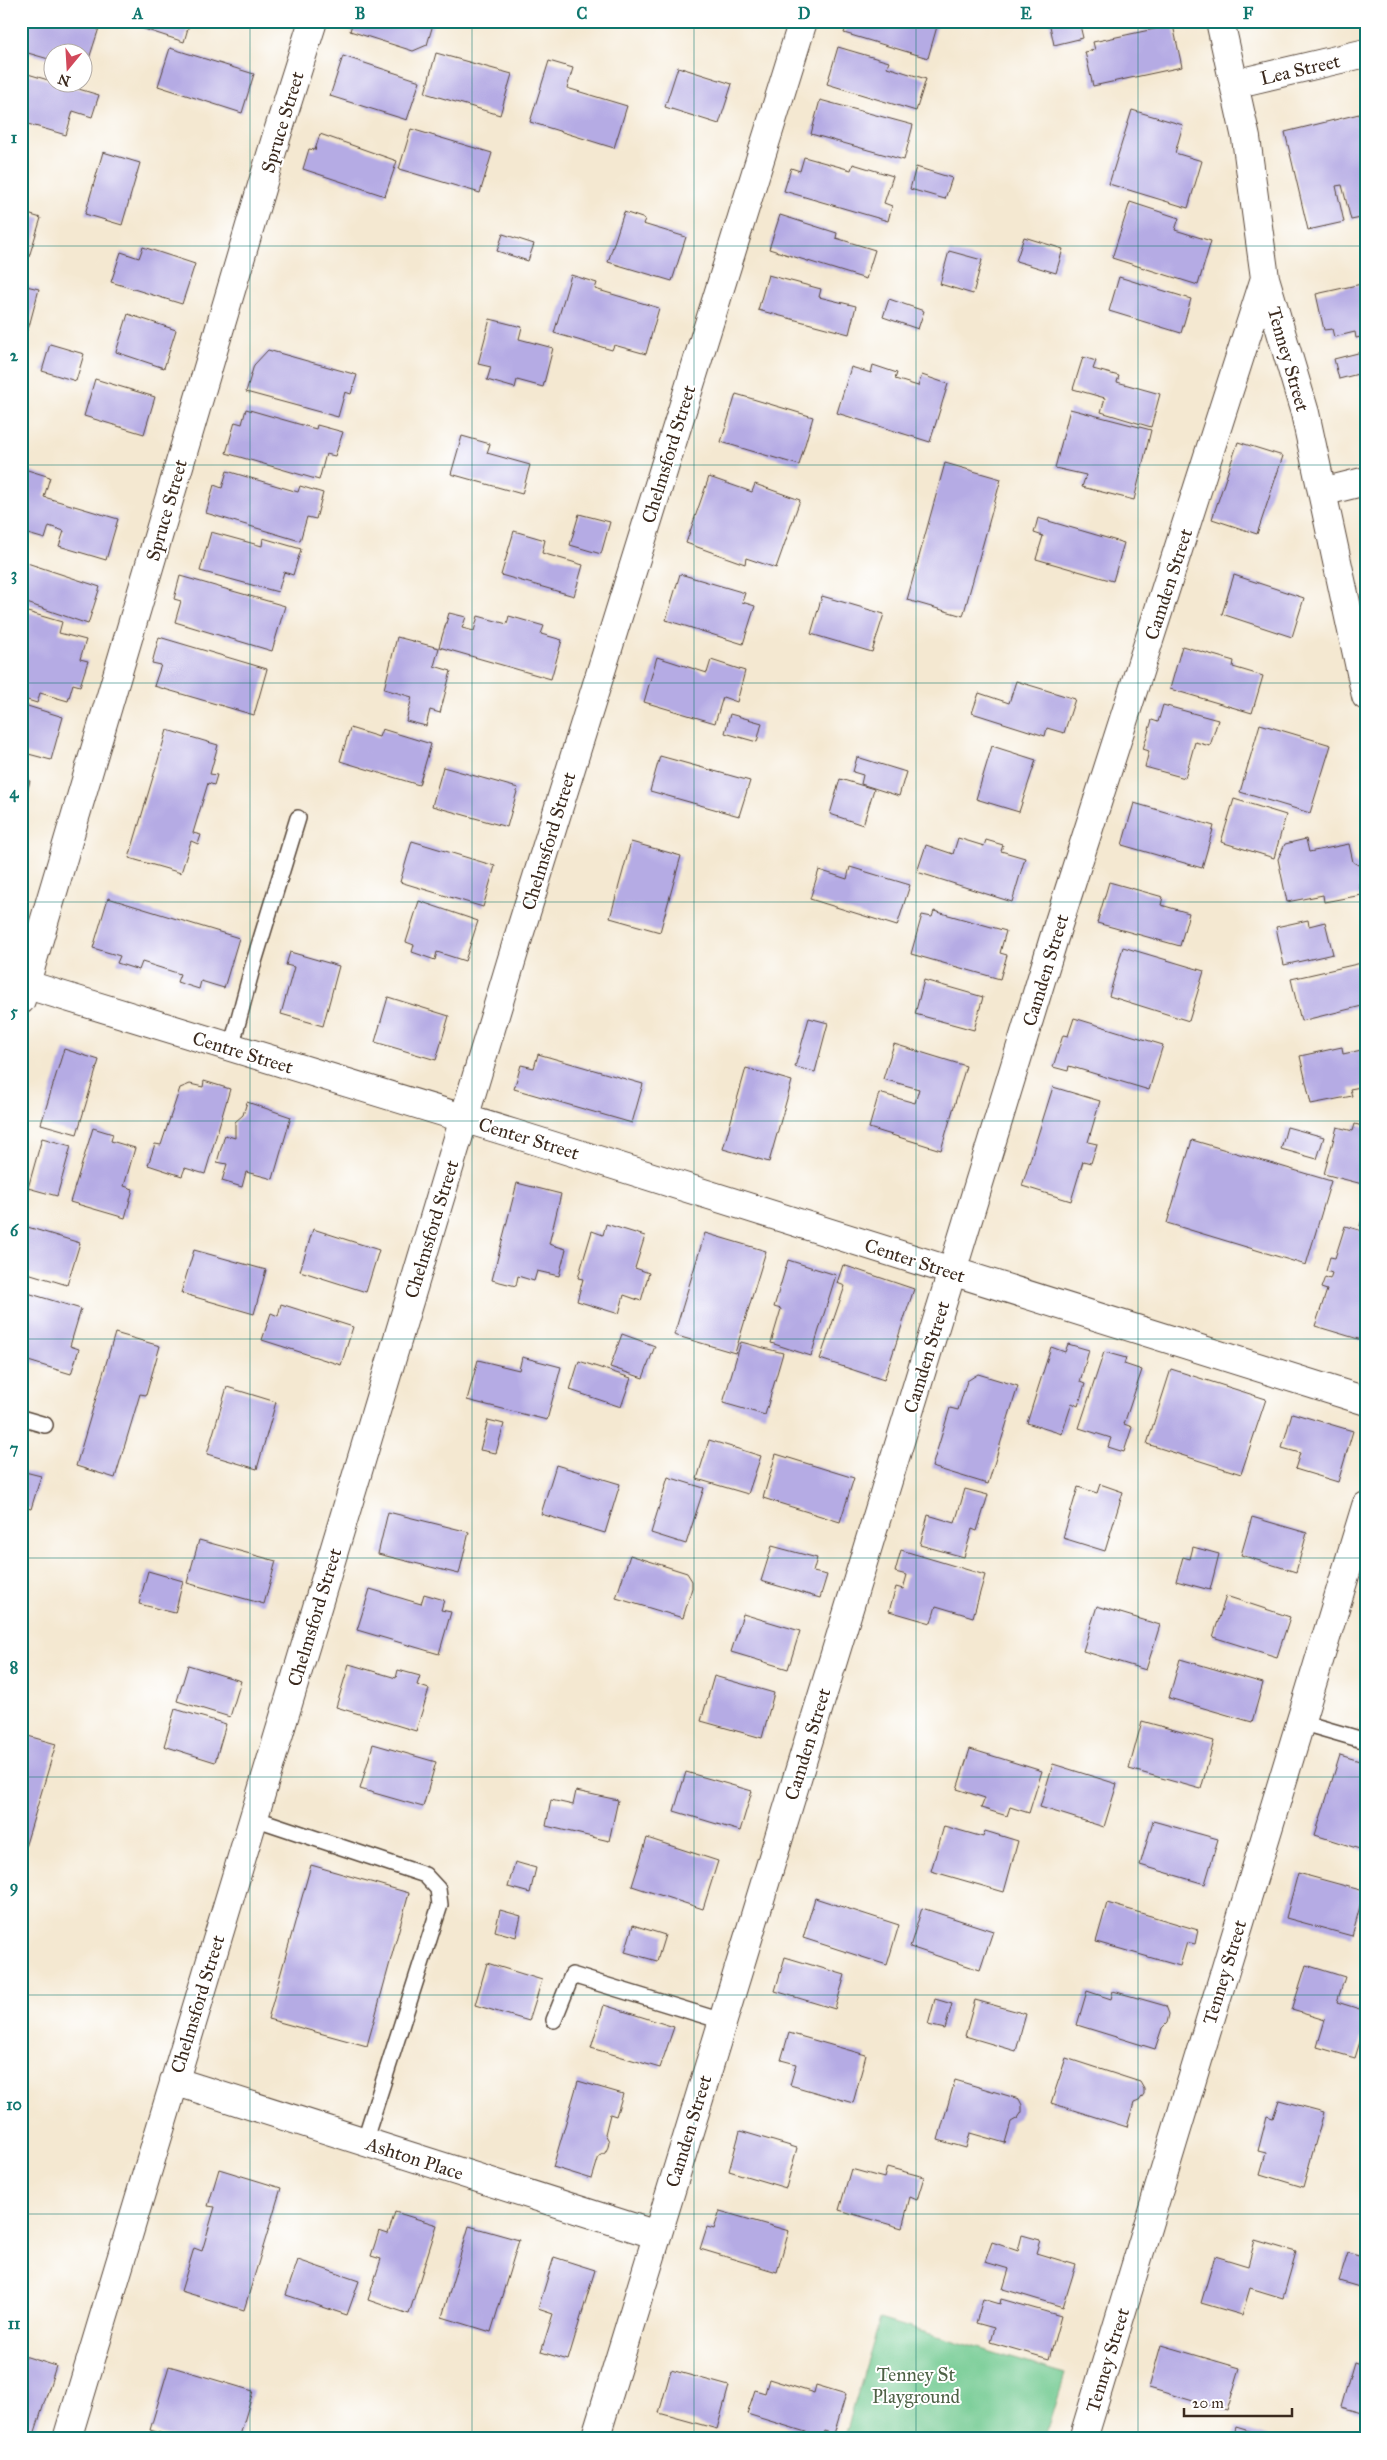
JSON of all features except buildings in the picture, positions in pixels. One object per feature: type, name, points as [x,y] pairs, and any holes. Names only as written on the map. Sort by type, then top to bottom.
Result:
[{"type":"street","name":"Spruce Street","points":[[23,989],[270,157],[313,21]]},
{"type":"street","name":"Chelmsford Street","points":[[67,2439],[523,922],[803,21]]},
{"type":"street","name":"Tenney Street","points":[[1220,21],[1246,138],[1266,278],[1305,413],[1366,696]]},
{"type":"street","name":"Lea Street","points":[[1234,84],[1366,54]]},
{"type":"street","name":"Camden Street","points":[[595,2439],[1054,938],[1266,278]]},
{"type":"street","points":[[1322,492],[1366,481]]},
{"type":"street","name":"Centre Street","points":[[23,989],[231,1048],[465,1119]]},
{"type":"street","name":"Center Street","points":[[465,1119],[1366,1401]]},
{"type":"street","name":"Tenney Street","points":[[1083,2439],[1366,1506]]},
{"type":"street","name":"Ashton Place","points":[[174,2080],[657,2236]]},
{"type":"lane","points":[[231,1048],[253,966],[298,818]]},
{"type":"lane","points":[[21,1418],[45,1425]]},
{"type":"lane","points":[[1300,1722],[1366,1741]]},
{"type":"lane","points":[[254,1818],[426,1875],[438,1889],[440,1905],[364,2142]]},
{"type":"lane","points":[[554,2020],[572,1975],[722,2022]]},
{"type":"green space","name":"Tenney St Playground","points":[[880,2319],[1065,2374],[1045,2439],[844,2439]]}]
